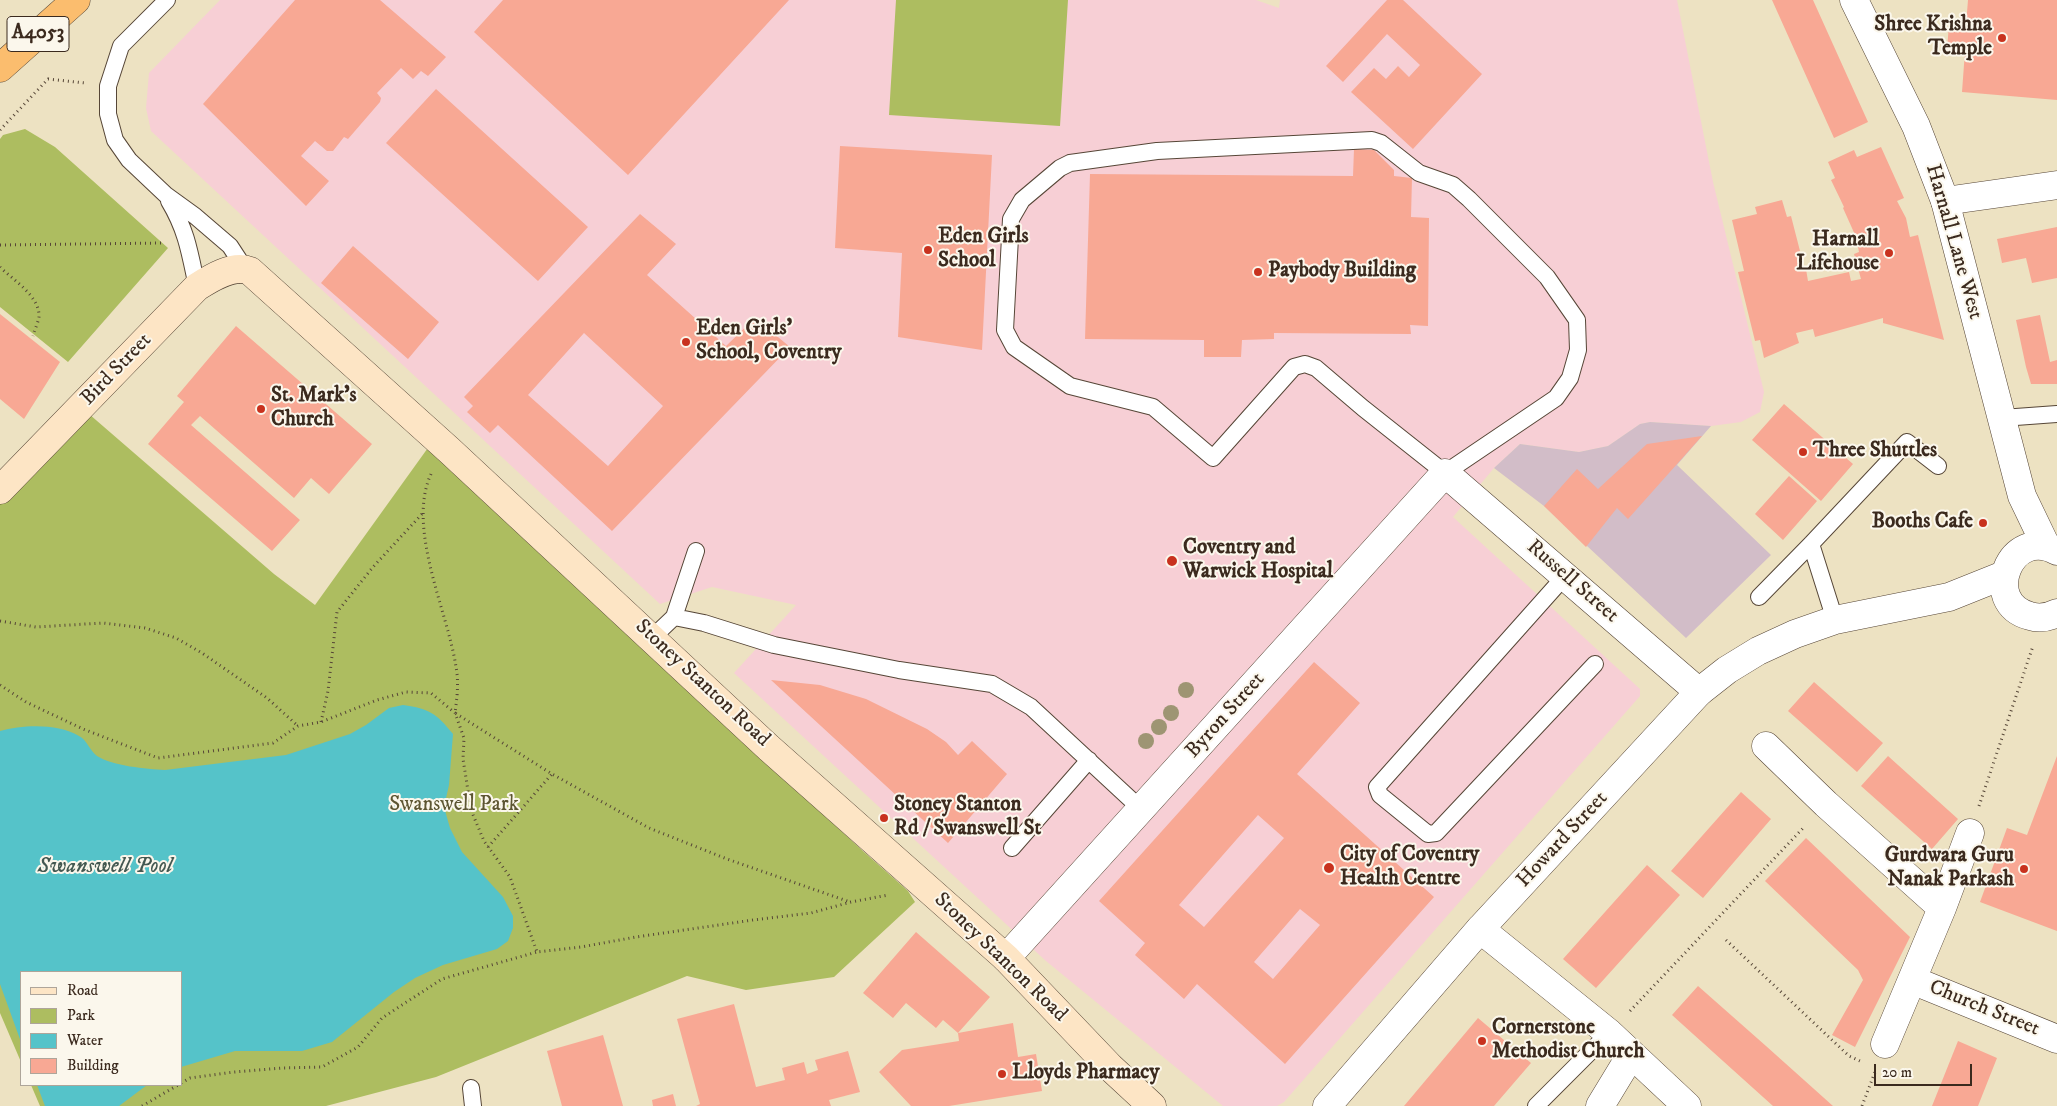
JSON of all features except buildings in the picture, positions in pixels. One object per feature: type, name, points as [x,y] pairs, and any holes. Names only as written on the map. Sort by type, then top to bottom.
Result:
[{"type":"highway","name":"A4053","points":[[0,68],[76,0]]},
{"type":"main road","name":"Bird Street","points":[[0,490],[197,287],[225,272],[245,269]]},
{"type":"main road","name":"Stoney Stanton Road","points":[[245,269],[250,271],[450,450],[653,637],[769,748],[1006,958],[1110,1067],[1152,1106]]},
{"type":"main road","points":[[1110,1067],[1123,1087],[1124,1096],[1120,1106]]},
{"type":"street","name":"Harnall Lane West","points":[[1854,0],[1916,126],[1945,201],[2022,496],[2051,549]]},
{"type":"street","points":[[1945,201],[2057,185]]},
{"type":"street","name":"Russell Street","points":[[1445,474],[1699,692]]},
{"type":"street","name":"Byron Street","points":[[1006,958],[1445,474]]},
{"type":"street","name":"Harnall Lane West","points":[[2019,552],[2022,496]]},
{"type":"street","points":[[2051,549],[2029,547],[2019,552],[2008,565],[2004,576],[2006,594],[2010,602],[2026,615],[2053,615]]},
{"type":"street","name":"Howard Street","points":[[1327,1106],[1480,929],[1699,692],[1727,670],[1758,651],[1835,620],[1949,597],[2004,576]]},
{"type":"street","name":"Howard Street","points":[[1949,597],[2010,602]]},
{"type":"street","points":[[1766,746],[1826,804],[1942,908]]},
{"type":"street","points":[[1880,1056],[1942,908],[1970,833]]},
{"type":"street","points":[[1480,929],[1609,1033],[1687,1106]]},
{"type":"street","name":"Church Street","points":[[1912,980],[2057,1039]]},
{"type":"street","points":[[1600,1106],[1631,1055]]},
{"type":"lane","points":[[167,0],[120,46],[108,86],[108,114],[115,140],[129,160],[166,195],[230,246],[245,269]]},
{"type":"lane","points":[[1372,140],[1381,143],[1419,173],[1453,185],[1547,277],[1576,320],[1578,350],[1570,378],[1556,398],[1445,474],[1316,368],[1305,364],[1294,367],[1213,458],[1153,407],[1070,386],[1014,347],[1005,330],[1011,219],[1022,200],[1052,174],[1070,163],[1157,151],[1372,140]]},
{"type":"lane","points":[[166,195],[180,219],[189,243],[197,287]]},
{"type":"lane","points":[[2002,418],[2057,414]]},
{"type":"lane","points":[[1759,597],[1907,442],[1938,466]]},
{"type":"lane","points":[[1811,544],[1835,620]]},
{"type":"lane","points":[[653,637],[674,617],[696,551]]},
{"type":"lane","points":[[1565,576],[1377,787],[1380,795],[1428,834],[1436,832],[1595,664]]},
{"type":"lane","points":[[674,617],[704,623],[774,645],[899,670],[992,684],[1031,707],[1141,809]]},
{"type":"lane","points":[[1012,848],[1089,760]]},
{"type":"lane","points":[[1536,1106],[1609,1033]]},
{"type":"lane","points":[[471,1088],[473,1106]]},
{"type":"path","points":[[0,130],[48,79],[108,86]]},
{"type":"path","points":[[0,245],[189,243]]},
{"type":"path","points":[[0,268],[30,295],[36,304],[39,317],[33,336]]},
{"type":"path","points":[[450,450],[430,476],[422,514],[427,546],[457,668],[455,713],[464,738],[463,759],[472,810],[484,841],[510,877],[537,952]]},
{"type":"path","points":[[321,722],[328,691],[337,612],[373,567],[422,514]]},
{"type":"path","points":[[1970,833],[2053,615]]},
{"type":"path","points":[[0,621],[36,627],[103,623],[144,628],[176,638],[267,698],[298,726]]},
{"type":"path","points":[[0,685],[26,702],[83,729],[158,758],[273,743],[298,726],[321,722],[377,700],[406,692],[431,693],[455,713],[552,774],[650,828],[727,859],[851,902]]},
{"type":"path","points":[[488,847],[552,774]]},
{"type":"path","points":[[1609,1033],[1826,804]]},
{"type":"path","points":[[182,1082],[190,1078],[234,1072],[322,1067],[358,1047],[382,1018],[442,979],[537,952],[581,948],[636,937],[811,913],[851,902],[908,891],[922,884]]},
{"type":"path","points":[[1726,940],[1849,1056],[1880,1056],[1862,1106]]},
{"type":"path","points":[[142,1106],[176,1086]]},
{"type":"shaded area","name":"Coventry and Warwick Hospital","points":[[220,0],[1256,0],[1279,8],[1280,0],[1677,0],[1713,182],[1764,392],[1760,412],[1741,422],[1711,426],[1650,422],[1640,424],[1608,446],[1579,452],[1520,444],[1494,468],[1453,517],[1640,689],[1640,696],[1284,1102],[1277,1106],[1223,1106],[1046,961],[734,673],[796,605],[712,587],[660,604],[151,131],[146,108],[149,73]]},
{"type":"shaded area","points":[[1650,422],[1711,426],[1677,465],[1771,555],[1686,638],[1544,506],[1494,468],[1520,444],[1579,452],[1608,446],[1640,424]]},
{"type":"green space","points":[[896,0],[1068,0],[1060,126],[889,115]]},
{"type":"green space","points":[[25,129],[55,147],[168,248],[68,362],[0,307],[0,139],[3,135]]},
{"type":"green space","name":"Swanswell Park","points":[[89,414],[274,574],[315,605],[430,445],[645,650],[908,891],[915,902],[834,977],[746,990],[687,976],[436,1077],[326,1106],[40,1106],[31,1086],[182,1086],[182,971],[20,971],[20,1060],[0,1013],[0,501]]},
{"type":"water","name":"Swanswell Pool","points":[[403,705],[426,710],[442,721],[453,734],[449,785],[444,807],[450,828],[462,852],[503,897],[513,916],[513,928],[508,941],[497,949],[443,965],[415,978],[394,992],[332,1042],[302,1051],[235,1051],[182,1067],[182,971],[20,971],[20,1039],[0,984],[0,731],[19,727],[40,726],[61,729],[82,738],[97,756],[104,759],[130,766],[165,770],[286,755],[350,734],[389,708]]},
{"type":"water","points":[[37,1086],[146,1086],[119,1106],[45,1106]]},
{"type":"place","name":"Shree Krishna Temple","points":[[2002,38]]},
{"type":"place","name":"Eden Girls School","points":[[928,250]]},
{"type":"place","name":"Harnall Lifehouse","points":[[1889,253]]},
{"type":"place","name":"Paybody Building","points":[[1258,272]]},
{"type":"place","name":"Eden Girls' School, Coventry","points":[[686,342]]},
{"type":"place","name":"St. Mark's Church","points":[[261,409]]},
{"type":"place","name":"Three Shuttles","points":[[1803,452]]},
{"type":"place","name":"Booths Cafe","points":[[1983,523]]},
{"type":"place","name":"Coventry and Warwick Hospital","points":[[1172,561]]},
{"type":"place","name":"Stoney Stanton Rd / Swanswell St","points":[[884,818]]},
{"type":"place","name":"City of Coventry Health Centre","points":[[1329,868]]},
{"type":"place","name":"Gurdwara Guru Nanak Parkash","points":[[2024,869]]},
{"type":"place","name":"Cornerstone Methodist Church","points":[[1482,1041]]},
{"type":"place","name":"Lloyds Pharmacy","points":[[1002,1074]]}]
